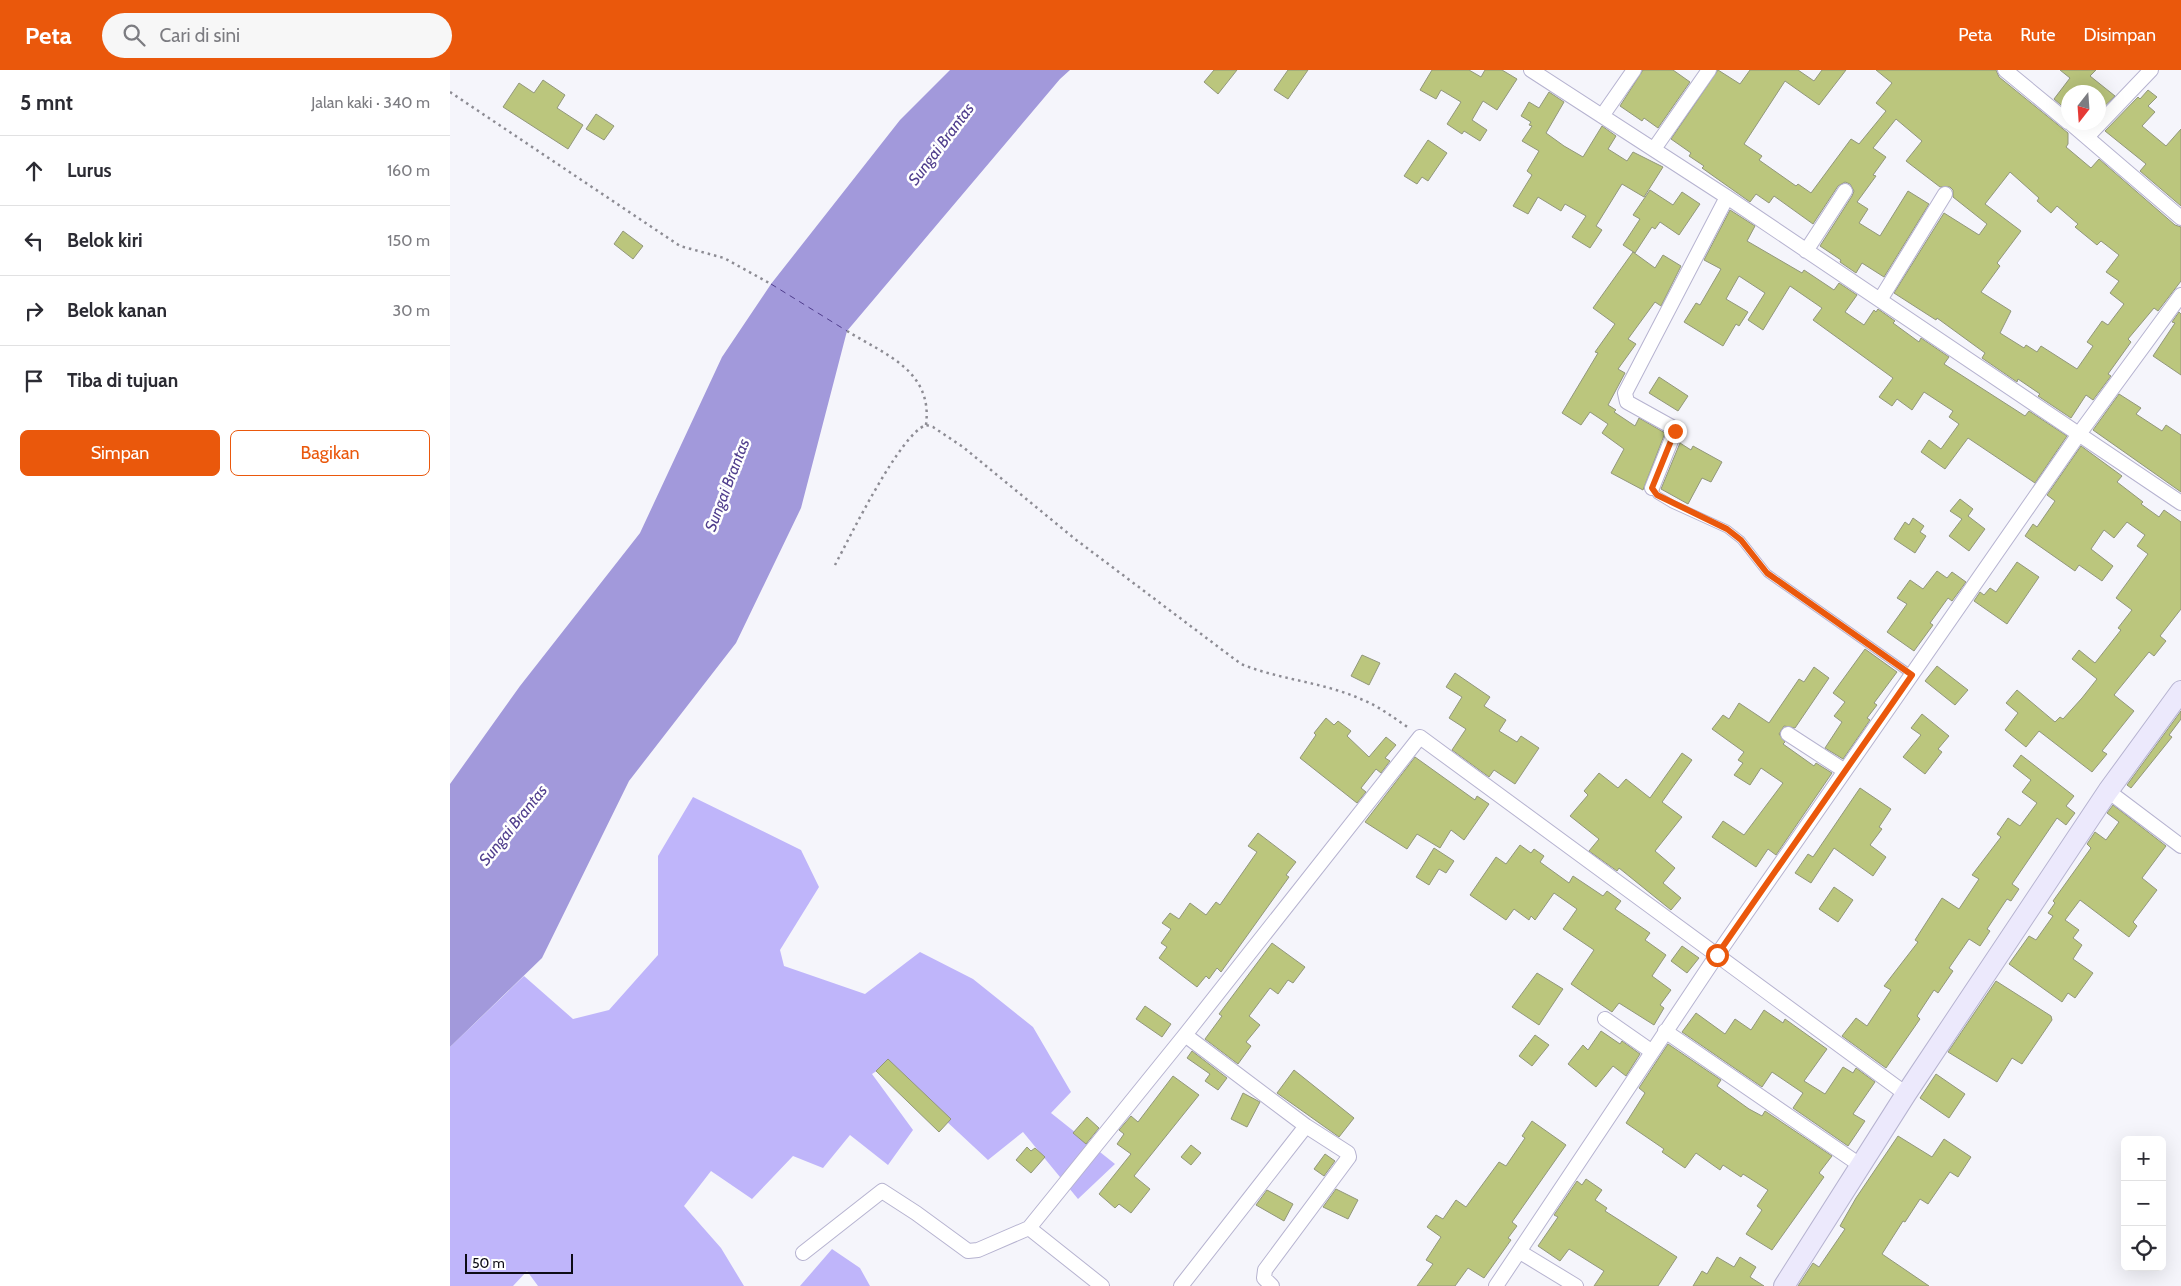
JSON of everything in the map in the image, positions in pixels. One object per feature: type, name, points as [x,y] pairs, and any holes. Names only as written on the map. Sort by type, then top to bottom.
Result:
[{"type":"main road","points":[[1784,1286],[1906,1094],[2108,791],[2181,691]]},
{"type":"street","points":[[1531,70],[1727,197],[2181,503]]},
{"type":"street","points":[[1602,116],[1634,70]]},
{"type":"street","points":[[1654,149],[1709,70]]},
{"type":"street","points":[[2005,70],[2061,116]]},
{"type":"street","points":[[2087,137],[2152,70]]},
{"type":"street","points":[[2079,130],[2181,218]]},
{"type":"street","points":[[1806,252],[1845,191]]},
{"type":"street","points":[[1880,300],[1945,194]]},
{"type":"street","points":[[1652,488],[1675,431],[1672,426],[1624,400],[1625,393],[1727,197]]},
{"type":"street","points":[[1496,1286],[1651,1051],[1717,955],[2079,434],[2181,295]]},
{"type":"street","points":[[1788,734],[1845,772]]},
{"type":"street","points":[[803,1253],[882,1191],[968,1251],[978,1250],[1029,1228],[1185,1035],[1420,737],[1906,1094]]},
{"type":"street","points":[[2108,791],[2181,846]]},
{"type":"street","points":[[1605,1019],[1651,1051]]},
{"type":"street","points":[[1665,1031],[1860,1165]]},
{"type":"street","points":[[1185,1035],[1306,1126],[1348,1154],[1349,1157],[1265,1270],[1264,1278],[1272,1286]]},
{"type":"street","points":[[1181,1286],[1306,1126]]},
{"type":"street","points":[[1029,1228],[1102,1286]]},
{"type":"street","points":[[1520,1252],[1576,1286]]},
{"type":"lane","points":[[1652,488],[1657,495],[1672,504],[1727,529],[1741,540],[1767,573],[1912,675]]},
{"type":"path","points":[[450,92],[680,246],[724,258],[771,284]]},
{"type":"path","points":[[847,331],[905,366],[923,388],[928,409],[926,425]]},
{"type":"path","points":[[835,565],[879,482],[915,432],[926,425],[933,427],[963,447],[1076,538],[1241,664],[1264,673],[1339,691],[1363,700],[1386,712],[1420,737]]},
{"type":"shaded area","points":[[693,797],[801,850],[819,887],[780,950],[784,966],[865,994],[920,952],[973,979],[1033,1027],[1071,1092],[1051,1113],[1115,1164],[1078,1199],[1023,1132],[988,1160],[886,1065],[872,1074],[913,1130],[888,1165],[850,1135],[823,1168],[793,1156],[752,1199],[711,1171],[684,1206],[721,1248],[744,1286],[538,1286],[527,1271],[513,1286],[450,1286],[450,1047],[524,976],[573,1019],[609,1010],[658,955],[658,856]]},
{"type":"shaded area","points":[[832,1249],[860,1268],[870,1286],[800,1286]]},
{"type":"water","name":"Sungai Brantas","points":[[950,70],[1070,70],[1060,79],[847,331],[801,508],[736,643],[629,781],[542,958],[450,1047],[450,784],[520,686],[640,533],[722,357],[771,284],[900,120]]},
{"type":"building","points":[[1214,70],[1237,70],[1218,94],[1204,82]]},
{"type":"building","points":[[1288,70],[1308,70],[1288,99],[1274,90]]},
{"type":"building","points":[[1432,70],[1469,70],[1481,77],[1485,70],[1502,70],[1517,79],[1497,110],[1483,101],[1472,120],[1487,130],[1480,141],[1464,131],[1462,134],[1447,124],[1461,102],[1441,90],[1436,99],[1420,90]]},
{"type":"building","points":[[1643,70],[1673,70],[1690,82],[1658,128],[1644,118],[1642,121],[1620,106]]},
{"type":"building","points":[[1718,70],[1740,84],[1750,70],[1798,70],[1814,81],[1822,70],[1846,70],[1819,105],[1785,81],[1744,144],[1762,156],[1759,160],[1796,186],[1798,184],[1811,193],[1851,139],[1859,144],[1886,111],[1876,103],[1892,83],[1876,70],[1996,70],[1999,77],[2061,127],[2061,130],[2068,133],[2068,144],[2066,147],[2091,168],[2099,159],[2175,225],[2181,227],[2181,281],[2158,311],[2154,308],[2128,339],[2131,342],[2108,374],[2111,376],[2093,400],[2086,395],[2071,418],[2038,396],[2040,394],[2018,379],[2017,382],[1982,358],[1985,353],[1937,318],[1936,320],[1894,293],[1944,213],[1979,235],[1987,224],[1953,197],[1953,190],[1950,187],[1940,187],[1906,161],[1922,141],[1896,119],[1873,148],[1886,157],[1873,175],[1876,176],[1857,202],[1868,209],[1859,223],[1880,236],[1908,191],[1929,204],[1884,277],[1862,263],[1856,273],[1820,246],[1852,196],[1854,191],[1850,184],[1845,182],[1838,186],[1813,224],[1774,196],[1769,203],[1756,194],[1750,202],[1702,168],[1704,166],[1689,156],[1691,153],[1671,139]],"holes":[[[2010,172],[2039,198],[2037,201],[2051,213],[2057,206],[2078,224],[2075,227],[2097,245],[2101,241],[2119,255],[2106,272],[2119,281],[2110,293],[2124,304],[2108,325],[2102,321],[2087,342],[2093,346],[2077,369],[2041,346],[2037,352],[2026,345],[2024,348],[2000,333],[2011,311],[1981,292],[2000,266],[1997,263],[2021,231],[1985,204]]]},
{"type":"building","points":[[2060,70],[2096,70],[2090,76],[2101,85],[2065,85],[2070,78]]},
{"type":"building","points":[[543,80],[565,95],[557,108],[583,125],[568,149],[503,107],[519,83],[534,93]]},
{"type":"building","points":[[2106,89],[2115,96],[2106,104]]},
{"type":"building","points":[[2061,90],[2061,105],[2054,99]]},
{"type":"building","points":[[2148,90],[2157,97],[2148,106],[2155,112],[2142,126],[2166,146],[2181,129],[2181,206],[2140,171],[2146,164],[2105,131],[2138,97],[2140,99]]},
{"type":"building","points":[[1549,92],[1564,102],[1546,133],[1564,146],[1583,157],[1602,126],[1616,136],[1608,149],[1627,161],[1633,152],[1663,167],[1644,197],[1622,184],[1596,226],[1602,230],[1590,248],[1572,237],[1586,216],[1565,204],[1561,211],[1538,197],[1528,214],[1513,206],[1532,175],[1527,171],[1539,151],[1522,141],[1532,126],[1529,125],[1531,122],[1521,116],[1529,102],[1539,108]]},
{"type":"building","points":[[596,114],[614,126],[604,140],[586,129]]},
{"type":"building","points":[[1428,140],[1447,153],[1428,181],[1422,177],[1417,184],[1404,176]]},
{"type":"building","points":[[1650,190],[1673,205],[1682,192],[1700,204],[1679,235],[1660,222],[1655,229],[1652,227],[1635,253],[1623,245],[1640,219],[1633,215]]},
{"type":"building","points":[[1730,210],[1755,226],[1747,241],[1802,273],[1804,270],[1834,290],[1839,283],[1857,295],[1845,312],[1864,325],[1874,310],[1876,312],[1878,309],[1895,321],[1893,323],[1919,342],[1921,338],[1949,357],[1944,364],[2025,416],[2029,411],[2067,436],[2035,483],[1968,438],[1945,469],[1921,452],[1929,440],[1941,449],[1959,424],[1949,417],[1953,411],[1924,392],[1912,410],[1897,399],[1892,406],[1879,397],[1893,378],[1813,320],[1822,308],[1790,286],[1763,330],[1748,320],[1765,293],[1739,276],[1726,299],[1748,312],[1739,326],[1736,324],[1723,346],[1684,322],[1696,303],[1700,305],[1721,269],[1704,260]]},
{"type":"building","points":[[623,231],[643,246],[633,259],[614,244]]},
{"type":"building","points":[[1633,252],[1655,268],[1663,255],[1681,266],[1661,306],[1655,302],[1628,339],[1636,344],[1618,369],[1625,373],[1608,405],[1616,410],[1614,412],[1635,426],[1639,418],[1665,433],[1643,490],[1611,473],[1624,449],[1602,433],[1608,424],[1590,412],[1581,425],[1562,413],[1598,353],[1595,352],[1615,324],[1593,308]]},
{"type":"building","points":[[2179,312],[2181,314],[2181,375],[2153,356],[2175,323],[2172,322]]},
{"type":"building","points":[[1659,377],[1688,396],[1678,411],[1649,393]]},
{"type":"building","points":[[2119,394],[2141,408],[2136,414],[2162,431],[2166,425],[2181,435],[2181,492],[2093,430]]},
{"type":"building","points":[[1680,443],[1691,450],[1693,446],[1722,462],[1711,482],[1702,478],[1688,504],[1661,489]]},
{"type":"building","points":[[2081,446],[2122,476],[2117,482],[2143,502],[2141,504],[2159,517],[2164,510],[2181,522],[2181,609],[2160,636],[2166,641],[2154,656],[2149,652],[2114,695],[2134,711],[2102,751],[2107,754],[2092,772],[2039,731],[2026,747],[2005,730],[2018,713],[2006,703],[2017,690],[2055,722],[2060,717],[2063,719],[2082,698],[2097,679],[2072,659],[2079,650],[2095,663],[2121,630],[2118,628],[2132,610],[2116,598],[2148,554],[2137,546],[2145,535],[2127,522],[2114,538],[2104,530],[2091,549],[2113,566],[2102,581],[2079,565],[2075,571],[2025,536],[2033,524],[2037,527],[2055,501],[2047,495]]},
{"type":"building","points":[[1960,499],[1973,509],[1968,516],[1985,529],[1969,551],[1949,536],[1962,519],[1950,511]]},
{"type":"building","points":[[1913,518],[1924,526],[1920,532],[1926,536],[1915,553],[1894,539],[1905,522],[1909,525]]},
{"type":"building","points":[[2017,562],[2039,577],[2007,624],[1974,601],[1980,592],[1984,595],[1990,588],[1996,592]]},
{"type":"building","points":[[1937,571],[1947,578],[1952,572],[1966,582],[1952,601],[1948,598],[1930,623],[1933,625],[1914,651],[1887,632],[1907,604],[1897,598],[1910,580],[1923,589]]},
{"type":"building","points":[[1865,649],[1897,672],[1874,703],[1877,705],[1867,718],[1870,720],[1843,759],[1825,748],[1842,722],[1834,716],[1845,702],[1833,693]]},
{"type":"building","points":[[1362,655],[1380,663],[1369,685],[1351,676]]},
{"type":"building","points":[[1937,666],[1968,690],[1955,705],[1925,681]]},
{"type":"building","points":[[1814,667],[1829,678],[1795,728],[1784,726],[1779,734],[1785,742],[1783,744],[1814,766],[1816,763],[1832,773],[1776,855],[1768,849],[1756,867],[1712,837],[1723,821],[1744,835],[1783,783],[1761,768],[1750,785],[1734,775],[1743,763],[1738,760],[1744,752],[1712,729],[1723,715],[1729,719],[1739,703],[1769,723],[1799,679],[1804,682]]},
{"type":"building","points":[[1455,673],[1490,697],[1484,706],[1506,720],[1499,731],[1517,742],[1521,736],[1539,748],[1515,784],[1494,770],[1489,777],[1452,750],[1466,729],[1449,718],[1462,697],[1446,687]]},
{"type":"building","points":[[2181,711],[2181,719],[2169,735],[2172,737],[2131,788],[2127,785]]},
{"type":"building","points":[[1922,714],[1949,736],[1938,749],[1942,752],[1925,774],[1903,757],[1921,735],[1911,728]]},
{"type":"building","points":[[1326,718],[1334,725],[1338,721],[1351,731],[1347,736],[1369,757],[1386,737],[1396,745],[1385,758],[1390,761],[1381,773],[1376,769],[1361,788],[1366,792],[1357,803],[1300,758],[1316,735],[1314,733]]},
{"type":"building","points":[[1682,753],[1692,760],[1662,802],[1682,817],[1655,851],[1675,868],[1663,883],[1681,898],[1671,910],[1619,868],[1617,871],[1589,851],[1599,839],[1570,816],[1588,795],[1584,791],[1599,773],[1618,788],[1626,779],[1650,798]]},
{"type":"building","points":[[2021,755],[2074,796],[2066,806],[2075,813],[2066,825],[2057,818],[2012,884],[2019,889],[2011,901],[2007,899],[1987,929],[1990,931],[1980,946],[1969,939],[1949,968],[1953,971],[1938,993],[1934,990],[1917,1016],[1920,1019],[1886,1068],[1842,1036],[1856,1018],[1867,1026],[1891,990],[1884,986],[1918,942],[1915,940],[1942,898],[1959,909],[1979,879],[1972,875],[2001,837],[1997,834],[2008,818],[2020,826],[2037,803],[2022,792],[2031,780],[2013,766]]},
{"type":"building","points":[[1415,757],[1475,800],[1477,796],[1489,804],[1464,840],[1451,830],[1440,848],[1417,834],[1407,849],[1365,822]]},
{"type":"building","points":[[1860,788],[1891,809],[1879,827],[1882,829],[1870,845],[1886,857],[1873,876],[1834,848],[1811,883],[1795,873],[1808,854],[1813,857]]},
{"type":"building","points":[[2113,805],[2166,846],[2142,878],[2157,890],[2133,922],[2137,926],[2129,937],[2080,900],[2065,920],[2079,930],[2073,938],[2082,945],[2073,959],[2093,973],[2075,998],[2068,993],[2062,1002],[2009,964],[2029,936],[2036,940],[2053,916],[2048,913],[2055,903],[2053,901],[2091,848],[2087,844],[2095,832],[2106,840],[2119,822],[2107,813]]},
{"type":"building","points":[[1258,833],[1296,862],[1286,875],[1289,877],[1221,972],[1217,968],[1209,979],[1206,976],[1197,987],[1159,958],[1167,947],[1161,943],[1171,929],[1162,923],[1170,913],[1179,919],[1190,903],[1206,915],[1216,902],[1220,905],[1257,852],[1248,846]]},
{"type":"building","points":[[1520,845],[1531,853],[1534,849],[1544,856],[1540,862],[1569,883],[1573,876],[1603,896],[1607,891],[1621,901],[1615,909],[1650,933],[1645,940],[1666,955],[1652,976],[1671,990],[1660,1005],[1664,1008],[1654,1025],[1619,1003],[1612,1012],[1571,984],[1594,950],[1563,929],[1577,909],[1554,893],[1535,920],[1531,916],[1529,920],[1514,909],[1506,920],[1470,895],[1496,857],[1506,864]]},
{"type":"building","points":[[1434,848],[1454,861],[1446,873],[1439,869],[1429,885],[1416,877]]},
{"type":"building","points":[[1834,887],[1853,900],[1838,922],[1819,909]]},
{"type":"building","points":[[1272,943],[1305,967],[1293,983],[1288,980],[1278,994],[1270,988],[1249,1016],[1260,1025],[1246,1042],[1251,1046],[1238,1064],[1205,1039],[1222,1016],[1219,1014]]},
{"type":"building","points":[[1682,946],[1699,958],[1687,973],[1671,961]]},
{"type":"building","points":[[1537,973],[1563,989],[1539,1025],[1512,1007]]},
{"type":"building","points":[[1996,981],[2051,1016],[2052,1020],[2022,1064],[2012,1058],[1997,1082],[1948,1052]]},
{"type":"building","points":[[1145,1006],[1171,1024],[1162,1037],[1136,1019]]},
{"type":"building","points":[[1764,1010],[1783,1023],[1785,1019],[1827,1049],[1804,1081],[1825,1094],[1843,1067],[1853,1073],[1856,1068],[1875,1082],[1853,1114],[1865,1121],[1848,1146],[1793,1108],[1803,1093],[1772,1072],[1762,1087],[1682,1032],[1696,1013],[1725,1034],[1735,1019],[1751,1030]]},
{"type":"building","points":[[1601,1031],[1620,1044],[1622,1041],[1640,1054],[1626,1076],[1613,1066],[1596,1087],[1568,1064],[1583,1045],[1588,1050]]},
{"type":"building","points":[[1535,1035],[1549,1045],[1532,1066],[1519,1056]]},
{"type":"building","points":[[1668,1044],[1721,1080],[1717,1086],[1749,1109],[1762,1116],[1765,1111],[1832,1156],[1819,1173],[1824,1177],[1772,1250],[1746,1234],[1762,1210],[1757,1206],[1768,1190],[1743,1174],[1741,1177],[1723,1165],[1720,1170],[1696,1153],[1685,1168],[1662,1152],[1664,1149],[1626,1123],[1645,1093],[1639,1088]]},
{"type":"building","points":[[1192,1051],[1227,1078],[1218,1090],[1205,1081],[1210,1074],[1187,1058]]},
{"type":"building","points":[[888,1059],[951,1119],[939,1132],[876,1071]]},
{"type":"building","points":[[1294,1070],[1354,1118],[1339,1137],[1277,1093]]},
{"type":"building","points":[[1936,1074],[1965,1094],[1949,1118],[1920,1098]]},
{"type":"building","points":[[1173,1076],[1199,1095],[1134,1176],[1150,1189],[1131,1213],[1119,1204],[1115,1208],[1099,1194],[1131,1154],[1117,1144],[1124,1134],[1119,1130],[1131,1116],[1138,1122]]},
{"type":"building","points":[[1243,1093],[1260,1102],[1247,1127],[1231,1119]]},
{"type":"building","points":[[1087,1117],[1099,1128],[1086,1144],[1073,1133]]},
{"type":"building","points":[[1532,1121],[1566,1145],[1512,1222],[1517,1226],[1508,1238],[1511,1240],[1484,1278],[1468,1268],[1455,1286],[1417,1286],[1433,1264],[1426,1260],[1441,1237],[1427,1227],[1436,1215],[1443,1219],[1456,1200],[1466,1207],[1499,1162],[1506,1166],[1525,1138],[1522,1136]]},
{"type":"building","points":[[1898,1136],[1932,1157],[1944,1139],[1971,1157],[1958,1177],[1950,1172],[1928,1204],[1920,1199],[1882,1254],[1929,1286],[1798,1286],[1813,1263],[1819,1267],[1845,1229],[1840,1226],[1856,1198]]},
{"type":"building","points":[[1191,1145],[1201,1153],[1191,1165],[1181,1157]]},
{"type":"building","points":[[1027,1147],[1031,1151],[1035,1148],[1045,1157],[1031,1173],[1016,1160]]},
{"type":"building","points":[[1325,1154],[1335,1161],[1324,1176],[1314,1169]]},
{"type":"building","points":[[1586,1179],[1602,1190],[1595,1200],[1607,1208],[1605,1211],[1677,1257],[1658,1286],[1594,1286],[1604,1271],[1569,1249],[1560,1261],[1538,1246],[1558,1217],[1554,1215],[1577,1181],[1582,1185]]},
{"type":"building","points":[[1336,1189],[1358,1200],[1348,1219],[1323,1207]]},
{"type":"building","points":[[1267,1190],[1293,1204],[1284,1221],[1256,1205]]},
{"type":"building","points":[[1717,1257],[1734,1267],[1740,1257],[1756,1267],[1750,1277],[1764,1286],[1693,1286],[1702,1271],[1707,1274]]},
{"type":"ferry route","points":[[771,284],[847,331]]},
{"type":"route","points":[[1675,431],[1652,488],[1657,495],[1672,504],[1727,529],[1741,540],[1767,573],[1912,675],[1717,955]]}]
